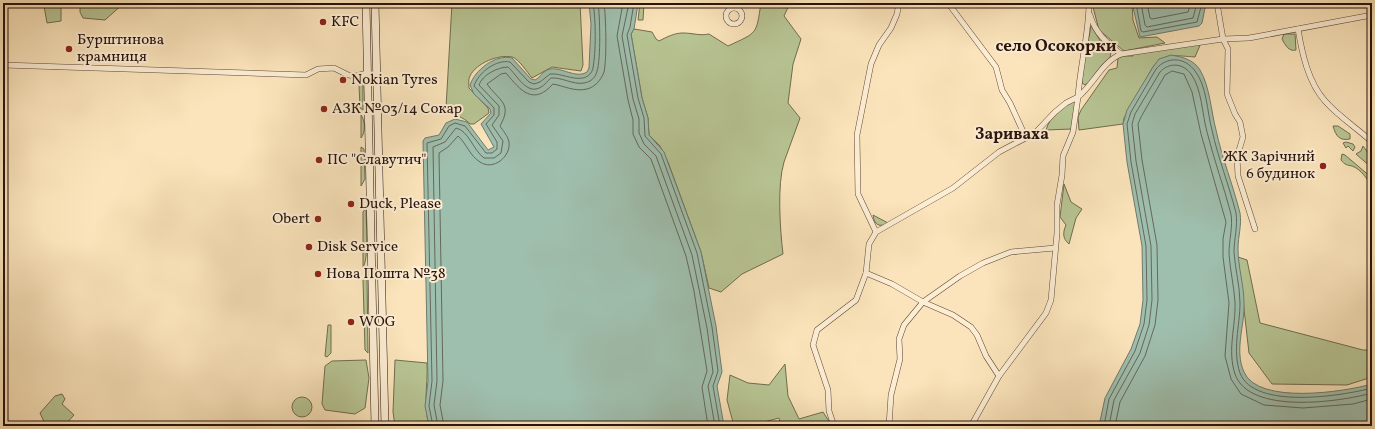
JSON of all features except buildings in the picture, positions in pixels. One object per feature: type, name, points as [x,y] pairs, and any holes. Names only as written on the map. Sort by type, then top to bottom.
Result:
[{"type":"main road","points":[[366,3],[375,426]]},
{"type":"main road","points":[[375,3],[385,426]]},
{"type":"street","points":[[876,232],[858,194],[858,135],[871,64],[879,45],[891,28],[897,14],[899,3]]},
{"type":"street","points":[[948,3],[996,67],[1002,90],[1026,138]]},
{"type":"street","points":[[971,426],[999,376],[1046,314],[1051,300],[1057,205],[1062,175],[1063,156],[1073,132],[1089,13],[1089,3]]},
{"type":"street","points":[[1217,3],[1223,39],[1228,49],[1227,94],[1234,114],[1240,122],[1243,137],[1237,157],[1238,176],[1255,229]]},
{"type":"street","points":[[1089,13],[1093,27],[1121,54]]},
{"type":"street","points":[[834,426],[829,411],[828,390],[813,345],[817,330],[856,300],[866,273],[869,244],[876,232],[953,188],[999,152],[1035,133],[1066,103],[1078,97],[1089,88],[1112,58],[1121,54],[1223,39],[1249,38],[1372,15]]},
{"type":"street","points":[[1298,29],[1302,54],[1318,91],[1325,101],[1372,142]]},
{"type":"street","points":[[3,64],[306,75],[318,69],[334,68],[348,75],[356,76],[368,73]]},
{"type":"street","points":[[889,426],[891,395],[900,358],[899,339],[904,325],[923,302],[960,276],[990,260],[1011,252],[1055,248]]},
{"type":"street","points":[[866,273],[892,284],[923,302],[953,316],[970,327],[977,335],[986,356],[999,376]]},
{"type":"green space","points":[[80,3],[124,3],[105,20],[83,18],[80,12]]},
{"type":"green space","points":[[452,3],[580,3],[583,65],[581,71],[552,67],[532,78],[515,58],[507,56],[488,60],[473,71],[469,77],[469,88],[488,108],[489,113],[474,124],[470,124],[446,108]]},
{"type":"green space","points":[[640,3],[644,3],[643,20],[638,20]]},
{"type":"green space","points":[[761,3],[790,3],[784,16],[801,39],[793,64],[788,103],[800,118],[784,162],[780,183],[780,220],[783,254],[742,274],[721,292],[709,288],[701,252],[668,162],[660,146],[649,135],[648,118],[642,98],[631,34],[634,29],[652,32],[659,41],[680,33],[702,35],[709,34],[728,46],[745,38],[754,31],[758,21]]},
{"type":"green space","points":[[1092,3],[1132,3],[1133,20],[1139,38],[1157,37],[1165,43],[1124,51],[1099,30]]},
{"type":"green space","points":[[44,6],[61,6],[61,21],[47,23]]},
{"type":"green space","points":[[1091,26],[1101,42],[1111,52],[1110,58],[1093,79],[1085,85],[1082,83],[1082,75]]},
{"type":"green space","points":[[1284,34],[1295,34],[1296,50],[1291,50],[1286,46],[1282,39]]},
{"type":"green space","points":[[1201,43],[1195,57],[1167,57],[1162,59],[1153,67],[1124,118],[1123,124],[1079,130],[1078,117],[1081,110],[1109,70],[1117,68],[1118,58],[1133,56],[1133,53]]},
{"type":"green space","points":[[363,79],[363,110],[360,108],[359,85]]},
{"type":"green space","points":[[1072,101],[1076,102],[1072,129],[1046,130],[1053,117]]},
{"type":"green space","points":[[361,115],[364,133],[361,138]]},
{"type":"green space","points":[[1333,126],[1338,126],[1350,134],[1350,139],[1338,137]]},
{"type":"green space","points":[[1346,142],[1353,144],[1355,147],[1353,151],[1348,146],[1346,148],[1343,143]]},
{"type":"green space","points":[[1363,146],[1369,154],[1372,168],[1356,154],[1361,151]]},
{"type":"green space","points":[[361,147],[364,149],[365,179],[361,186]]},
{"type":"green space","points":[[1342,154],[1372,178],[1372,187],[1361,172],[1355,167],[1342,162]]},
{"type":"green space","points":[[1064,184],[1071,202],[1082,209],[1076,218],[1069,244],[1064,235],[1066,225],[1060,217]]},
{"type":"green space","points":[[366,208],[367,248],[363,267],[363,212]]},
{"type":"green space","points":[[873,215],[888,223],[885,225],[878,225]]},
{"type":"green space","points":[[1238,257],[1247,260],[1260,323],[1363,350],[1372,350],[1372,377],[1347,385],[1272,384],[1249,353]]},
{"type":"green space","points":[[367,275],[368,353],[365,350],[363,280]]},
{"type":"green space","points":[[328,325],[331,325],[331,353],[327,357],[325,356]]},
{"type":"green space","points":[[366,360],[369,378],[365,408],[355,414],[325,410],[322,404],[325,366],[332,361]]},
{"type":"green space","points":[[395,360],[427,363],[426,401],[429,426],[395,426],[393,412]]},
{"type":"green space","points":[[785,364],[788,396],[799,419],[823,412],[832,426],[781,426],[779,418],[749,426],[734,426],[727,400],[730,375],[748,383],[769,385]]},
{"type":"green space","points":[[62,394],[65,399],[62,404],[74,415],[64,426],[58,426],[53,421],[48,426],[43,426],[45,424],[40,413],[55,396]]},
{"type":"green space","points":[[302,397],[309,400],[312,407],[309,414],[302,417],[295,414],[292,407],[295,400]]},
{"type":"green space","points":[[295,422],[328,426],[300,426]]},
{"type":"water","points":[[589,3],[638,4],[634,29],[631,34],[642,98],[648,118],[649,135],[664,152],[701,252],[716,326],[722,372],[717,386],[724,426],[429,426],[425,406],[428,381],[423,141],[425,138],[439,135],[446,123],[455,119],[467,122],[488,150],[494,147],[481,124],[491,113],[490,109],[474,94],[470,85],[476,74],[486,64],[499,58],[512,58],[531,79],[535,80],[545,71],[550,69],[574,74],[583,74],[587,72],[589,68],[591,24]]},
{"type":"water","points":[[1132,3],[1206,3],[1202,23],[1199,26],[1140,37]]},
{"type":"water","points":[[1171,55],[1191,61],[1200,70],[1208,91],[1218,140],[1240,213],[1241,222],[1238,256],[1243,290],[1244,311],[1240,355],[1244,372],[1252,382],[1266,389],[1283,392],[1323,392],[1372,384],[1372,426],[1099,426],[1105,398],[1131,349],[1140,324],[1143,300],[1142,246],[1127,162],[1123,124],[1127,110],[1153,67],[1159,59]]},
{"type":"place","name":"KFC","points":[[323,22]]},
{"type":"place","name":"Бурштинова крамниця","points":[[69,49]]},
{"type":"place","name":"Nokian Tyres","points":[[343,80]]},
{"type":"place","name":"АЗК №03/14 Сокар","points":[[324,109]]},
{"type":"place","name":"ПС \"Славутич\"","points":[[319,160]]},
{"type":"place","name":"ЖК Зарічний 6 будинок","points":[[1323,166]]},
{"type":"place","name":"Duck, Please","points":[[351,204]]},
{"type":"place","name":"Obert","points":[[318,219]]},
{"type":"place","name":"Disk Service","points":[[309,247]]},
{"type":"place","name":"Нова Пошта №38","points":[[318,274]]},
{"type":"place","name":"WOG","points":[[351,322]]},
{"type":"district","name":"село Осокорки","points":[[1056,46]]},
{"type":"district","name":"Зариваха","points":[[1012,135]]}]
